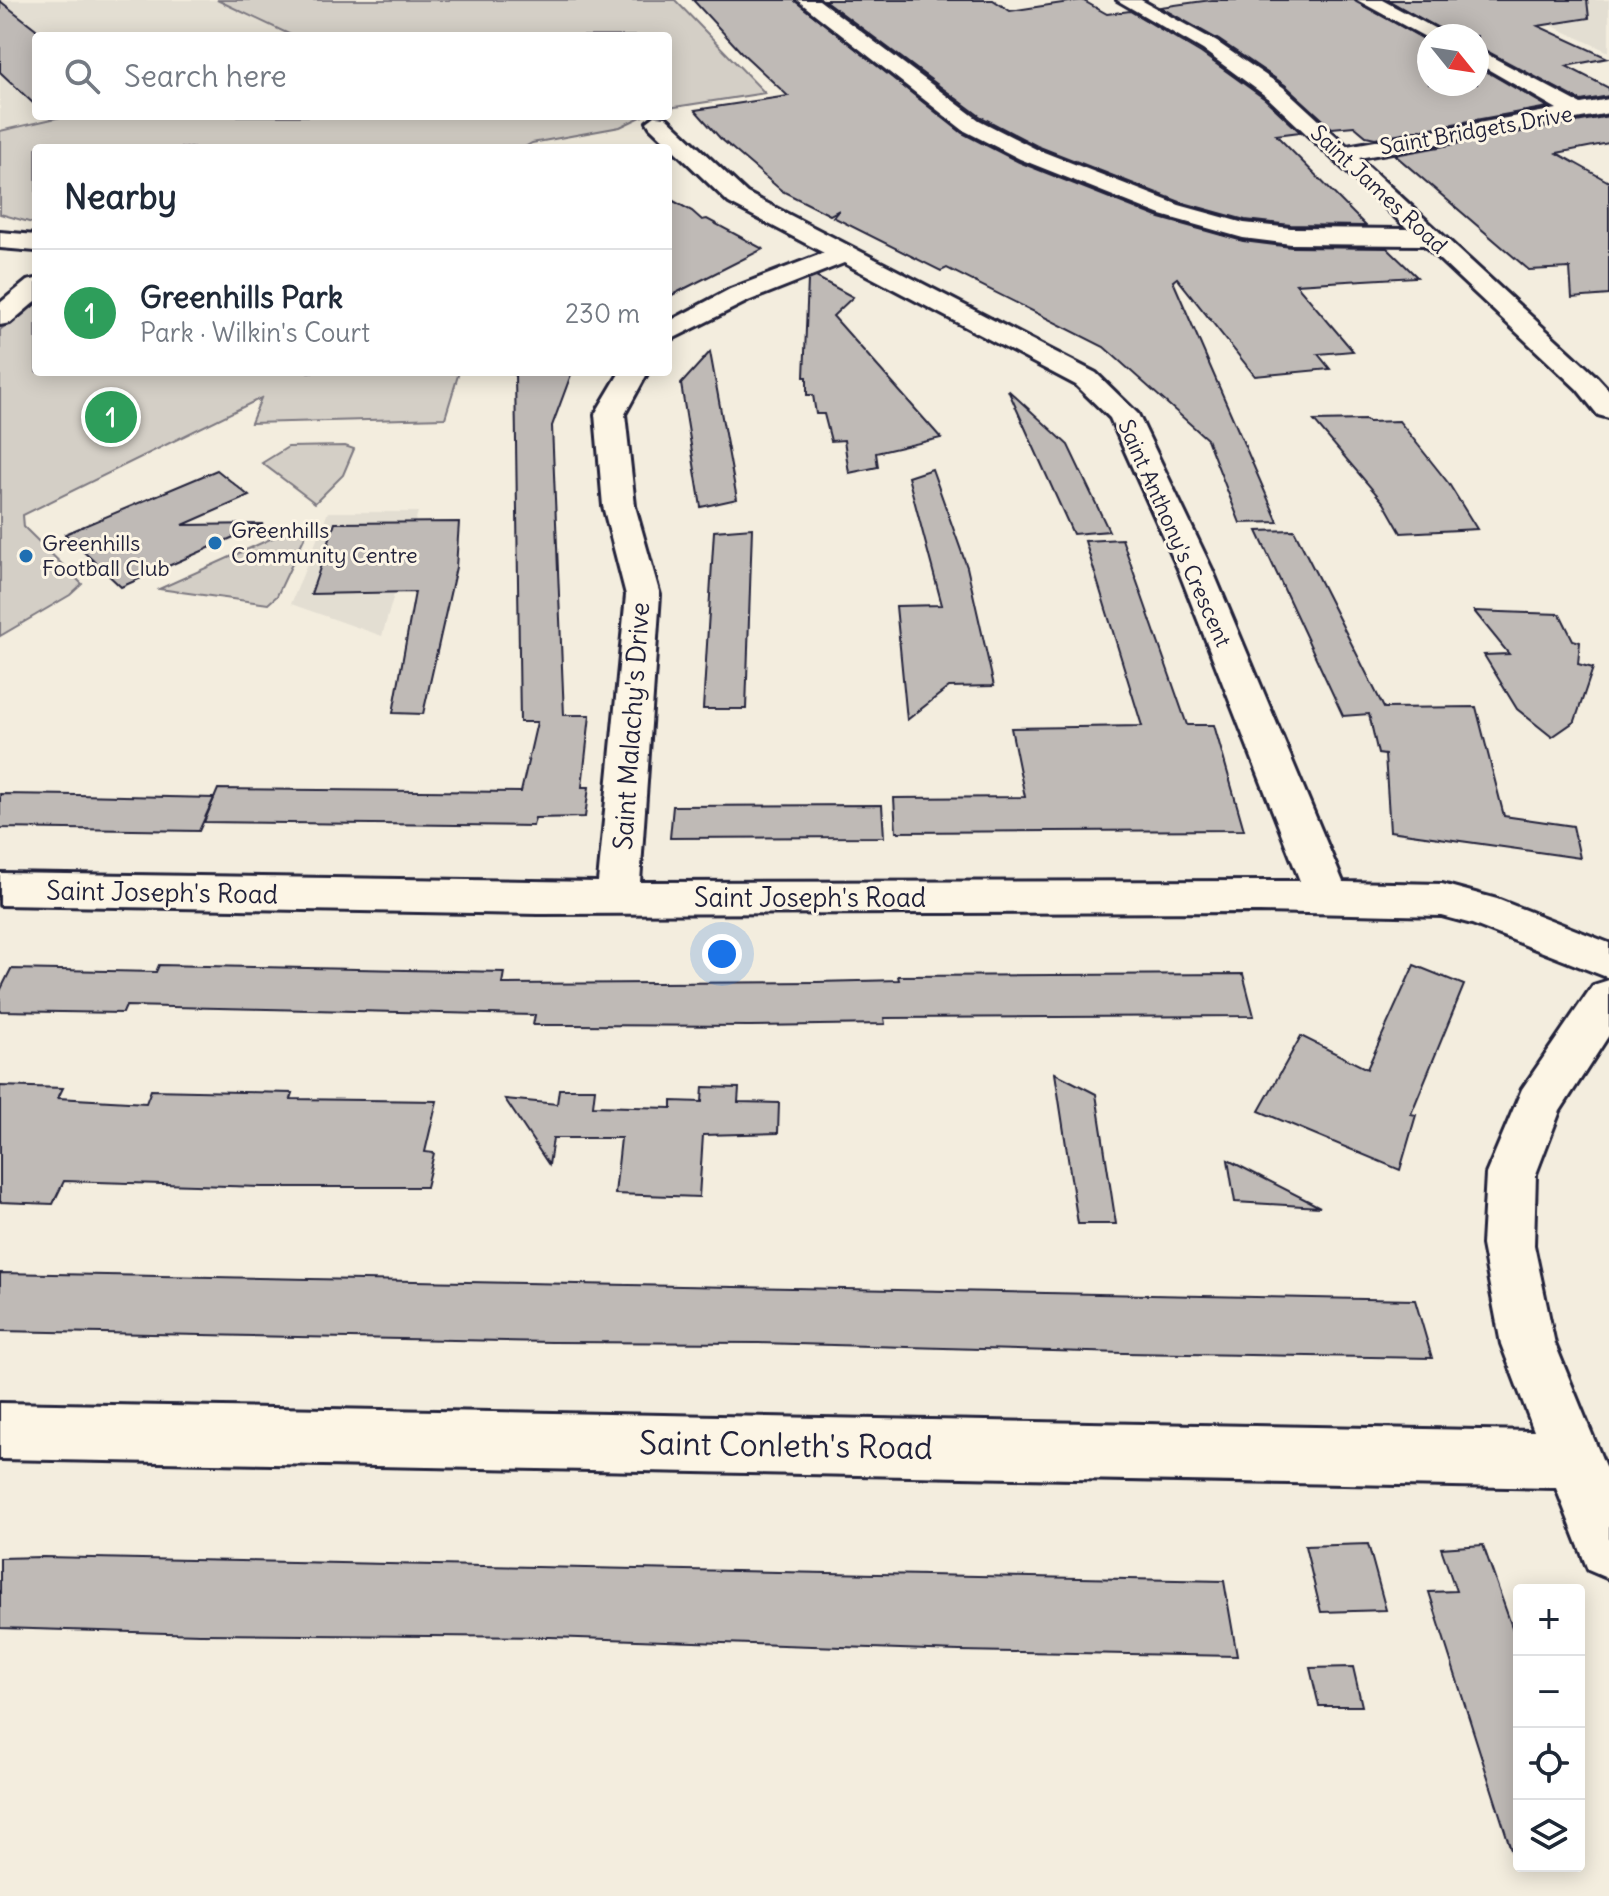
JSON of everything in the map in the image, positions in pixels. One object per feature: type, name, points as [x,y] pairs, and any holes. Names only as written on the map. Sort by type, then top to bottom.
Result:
[{"type":"street","points":[[807,0],[971,125],[1028,154],[1170,210],[1243,230],[1291,236],[1430,237]]},
{"type":"street","name":"Saint James Road","points":[[1127,0],[1229,58],[1275,92],[1587,383],[1609,409]]},
{"type":"street","points":[[1367,0],[1417,25]]},
{"type":"street","points":[[1489,62],[1579,112]]},
{"type":"street","name":"Saint Bridgets Drive","points":[[1343,154],[1609,106]]},
{"type":"street","name":"Saint Anthony's Crescent","points":[[658,122],[738,198],[1086,379],[1123,414],[1195,569],[1328,897]]},
{"type":"street","points":[[0,240],[32,243]]},
{"type":"street","points":[[672,331],[739,295],[845,254]]},
{"type":"street","points":[[0,317],[32,290]]},
{"type":"street","name":"Saint Malachy's Drive","points":[[618,897],[643,595],[619,506],[610,414],[632,376]]},
{"type":"street","name":"Saint Joseph's Road","points":[[0,889],[618,897],[1328,897],[1442,900],[1482,910],[1609,961]]},
{"type":"street","points":[[1609,998],[1539,1103],[1511,1174],[1508,1245],[1525,1330],[1571,1460],[1609,1549]]},
{"type":"street","name":"Saint Conleth's Road","points":[[0,1431],[1571,1460]]},
{"type":"shaded area","points":[[0,0],[217,0],[285,32],[32,32],[32,120],[48,120],[0,131]]},
{"type":"shaded area","points":[[217,0],[675,0],[765,93],[672,107],[672,32],[285,32]]},
{"type":"shaded area","points":[[1496,0],[1609,0],[1609,52]]},
{"type":"shaded area","points":[[48,120],[635,120],[620,127],[530,144],[32,144],[32,223],[0,214],[0,131]]},
{"type":"shaded area","points":[[32,302],[32,376],[458,376],[445,418],[251,423],[261,398],[23,515],[24,527],[82,584],[70,595],[0,636],[0,330]]},
{"type":"shaded area","points":[[345,446],[354,449],[343,475],[315,503],[262,463],[288,447]]},
{"type":"shaded area","points":[[328,512],[418,512],[382,636],[291,604]]},
{"type":"shaded area","points":[[297,527],[306,534],[277,596],[268,604],[159,589]]},
{"type":"building","points":[[693,0],[794,0],[962,133],[1019,162],[1160,218],[1243,241],[1291,247],[1387,248],[1417,277],[1296,284],[1353,351],[1318,354],[1330,369],[1255,376],[1177,278],[1173,281],[1278,522],[1240,523],[1207,439],[1104,347],[947,268],[941,271],[833,217],[839,210],[830,215],[782,191],[720,138],[695,110],[788,96],[741,52]]},
{"type":"building","points":[[824,0],[993,0],[1010,11],[1082,0],[1107,14],[1130,11],[1201,53],[1265,99],[1300,132],[1276,135],[1366,226],[1291,225],[1245,220],[1180,202],[1037,146],[981,117]]},
{"type":"building","points":[[1211,0],[1354,0],[1417,35],[1417,96],[1489,96],[1489,73],[1548,107],[1375,138],[1366,136],[1354,126],[1332,128],[1285,85],[1219,40],[1160,7]]},
{"type":"building","points":[[1388,0],[1587,0],[1589,18],[1538,26],[1608,58],[1566,66],[1609,88],[1609,96],[1581,101],[1489,52],[1489,24],[1431,24]]},
{"type":"building","points":[[0,1],[36,29],[32,32],[32,102],[0,72]]},
{"type":"building","points":[[1609,116],[1609,143],[1557,153],[1609,182],[1609,295],[1572,298],[1570,268],[1529,270],[1395,155]]},
{"type":"building","points":[[672,200],[702,220],[707,219],[763,249],[672,295]]},
{"type":"building","points":[[816,277],[853,297],[833,316],[941,438],[876,453],[878,467],[849,473],[844,440],[831,441],[824,414],[816,414],[813,395],[807,395],[807,377],[804,377],[808,280]]},
{"type":"building","points":[[710,352],[737,499],[701,507],[681,384]]},
{"type":"building","points":[[515,376],[571,376],[552,426],[564,715],[590,715],[582,787],[589,787],[585,817],[535,818],[533,826],[204,822],[218,789],[521,792],[537,722],[520,722]]},
{"type":"building","points":[[1008,390],[1068,445],[1109,531],[1073,534]]},
{"type":"building","points":[[1314,421],[1399,421],[1449,484],[1477,529],[1401,533],[1384,503]]},
{"type":"building","points":[[932,469],[967,567],[994,686],[949,687],[907,720],[896,606],[942,605],[908,477]]},
{"type":"building","points":[[217,470],[249,496],[183,525],[263,524],[121,587],[65,534]]},
{"type":"building","points":[[459,522],[456,567],[423,714],[393,713],[415,592],[311,594],[335,523]]},
{"type":"building","points":[[752,528],[746,709],[703,709],[714,531]]},
{"type":"building","points":[[1294,530],[1384,708],[1476,707],[1504,816],[1573,826],[1580,858],[1390,831],[1385,755],[1378,754],[1369,714],[1343,716],[1257,531]]},
{"type":"building","points":[[1122,539],[1187,725],[1214,725],[1244,830],[896,832],[894,798],[1025,797],[1011,728],[1142,726],[1085,541]]},
{"type":"building","points":[[1474,611],[1560,614],[1573,640],[1580,642],[1578,664],[1593,668],[1575,721],[1552,737],[1517,709],[1484,655],[1509,654]]},
{"type":"building","points":[[0,794],[214,798],[199,831],[0,828]]},
{"type":"building","points":[[882,805],[884,837],[670,838],[673,806]]},
{"type":"building","points":[[159,965],[504,972],[502,984],[817,982],[899,980],[898,976],[1243,974],[1254,1016],[884,1018],[885,1024],[750,1026],[533,1025],[535,1015],[126,1006],[123,1013],[0,1011],[0,991],[11,969],[156,972]]},
{"type":"building","points":[[1414,965],[1464,985],[1411,1114],[1416,1115],[1400,1170],[1259,1111],[1301,1036],[1367,1069]]},
{"type":"building","points":[[1055,1073],[1096,1094],[1116,1224],[1078,1224]]},
{"type":"building","points":[[0,1086],[63,1088],[58,1098],[146,1103],[151,1090],[293,1093],[291,1099],[437,1101],[425,1152],[434,1153],[426,1187],[261,1187],[64,1181],[53,1204],[0,1202]]},
{"type":"building","points":[[703,1087],[739,1088],[738,1102],[779,1103],[778,1133],[703,1135],[699,1197],[615,1194],[621,1138],[553,1138],[549,1165],[505,1099],[557,1104],[559,1089],[595,1089],[593,1106],[672,1108],[672,1101],[702,1102]]},
{"type":"building","points":[[1228,1160],[1320,1207],[1235,1202]]},
{"type":"building","points":[[0,1273],[1415,1300],[1432,1358],[0,1331]]},
{"type":"building","points":[[1368,1544],[1386,1610],[1321,1612],[1305,1546]]},
{"type":"building","points":[[1483,1545],[1513,1630],[1513,1853],[1429,1592],[1456,1591],[1441,1548]]},
{"type":"building","points":[[0,1558],[1224,1581],[1237,1656],[959,1651],[550,1637],[200,1634],[0,1628]]},
{"type":"building","points":[[1353,1667],[1362,1706],[1319,1706],[1310,1668]]},
{"type":"place","name":"Greenhills Park","points":[[111,417]]},
{"type":"place","name":"Greenhills Community Centre","points":[[215,543]]},
{"type":"place","name":"Greenhills Football Club","points":[[26,556]]}]
